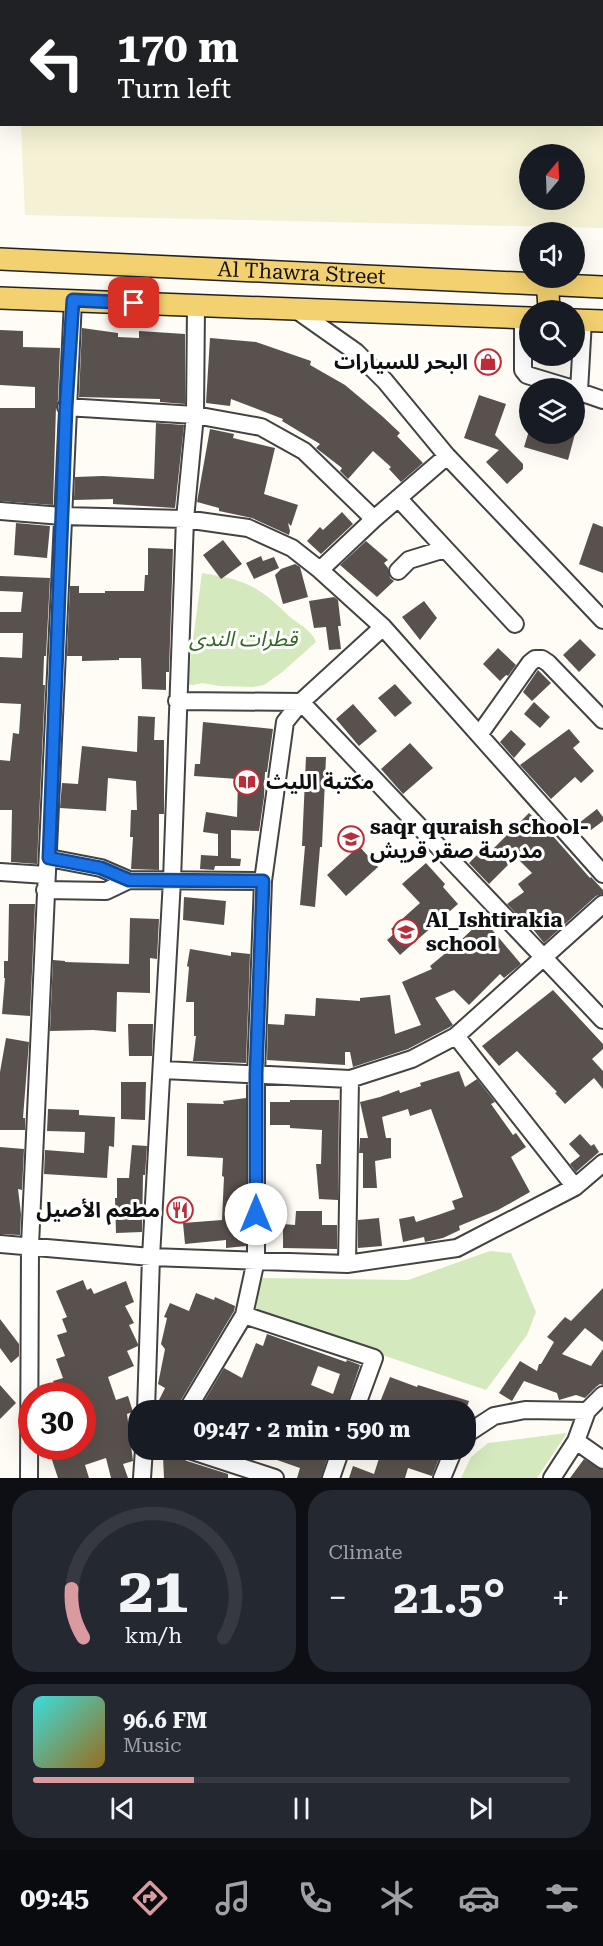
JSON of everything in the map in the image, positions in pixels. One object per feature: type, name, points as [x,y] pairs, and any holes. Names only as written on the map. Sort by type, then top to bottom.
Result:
[{"type":"main road","name":"Al Thawra Street","points":[[0,259],[519,284]]},
{"type":"main road","points":[[496,283],[500,300],[497,316]]},
{"type":"main road","name":"Al Thawra Street","points":[[585,286],[603,287]]},
{"type":"main road","name":"Al Thawra Street","points":[[0,298],[519,318]]},
{"type":"street","points":[[29,1478],[30,1245],[49,858],[66,407],[73,300]]},
{"type":"street","points":[[146,1400],[172,880],[185,519],[195,415],[196,305]]},
{"type":"street","points":[[295,309],[356,352],[385,381],[447,456],[603,620]]},
{"type":"street","points":[[577,378],[587,321]]},
{"type":"street","points":[[523,366],[526,375],[536,378]]},
{"type":"street","points":[[585,394],[603,400]]},
{"type":"street","points":[[66,407],[195,415],[261,427],[304,451],[374,519]]},
{"type":"street","points":[[320,570],[374,519],[447,456]]},
{"type":"street","points":[[398,498],[515,624]]},
{"type":"street","points":[[0,512],[185,519],[248,528],[292,548],[383,627],[603,874]]},
{"type":"street","points":[[398,570],[410,561],[445,549]]},
{"type":"street","points":[[193,1400],[244,1315],[256,1260],[256,1074],[263,881],[285,722],[301,702],[383,627]]},
{"type":"street","points":[[479,735],[535,658],[548,663],[603,720]]},
{"type":"street","points":[[177,701],[301,702],[603,1020]]},
{"type":"street","points":[[49,858],[101,868],[129,880],[263,881]]},
{"type":"street","points":[[0,873],[46,883],[106,891],[129,880]]},
{"type":"street","points":[[163,1070],[350,1079],[412,1059],[456,1036],[603,904]]},
{"type":"street","points":[[456,1036],[575,1187]]},
{"type":"street","points":[[347,1264],[350,1079]]},
{"type":"street","points":[[0,1244],[152,1257],[347,1264],[457,1248],[575,1187],[603,1163]]},
{"type":"street","points":[[244,1315],[374,1358],[363,1400]]},
{"type":"street","points":[[552,1478],[576,1441],[587,1411],[603,1395]]},
{"type":"street","points":[[476,1428],[494,1416],[525,1410],[587,1411]]},
{"type":"street","points":[[576,1441],[603,1460]]},
{"type":"street","points":[[142,1478],[143,1460]]},
{"type":"street","points":[[220,1460],[275,1478]]},
{"type":"street","points":[[331,1478],[337,1460]]},
{"type":"street","points":[[442,1478],[449,1460]]},
{"type":"shaded area","points":[[21,126],[603,126],[603,228],[585,228],[585,222],[519,222],[519,226],[25,215]]},
{"type":"green space","name":"قطرات الندى","points":[[202,573],[237,580],[253,587],[308,630],[316,642],[264,685],[253,687],[187,684]]},
{"type":"green space","points":[[490,1251],[511,1253],[536,1312],[527,1335],[486,1390],[254,1313],[261,1278],[408,1280]]},
{"type":"green space","points":[[567,1433],[537,1478],[461,1478],[470,1460],[476,1460],[476,1453],[488,1443]]},
{"type":"building","points":[[82,328],[118,333],[118,337],[139,338],[139,331],[185,334],[185,404],[160,402],[160,399],[79,397]]},
{"type":"building","points":[[0,330],[23,331],[23,347],[60,348],[53,505],[0,501],[0,408],[35,408],[35,387],[0,385]]},
{"type":"building","points":[[210,338],[256,342],[311,361],[310,365],[345,385],[382,416],[400,433],[397,436],[423,463],[401,482],[389,469],[391,467],[373,451],[348,479],[340,471],[342,468],[316,448],[320,444],[282,421],[283,419],[231,399],[230,406],[206,403]]},
{"type":"building","points":[[479,395],[506,404],[495,435],[523,464],[523,469],[507,484],[486,462],[499,450],[464,438]]},
{"type":"building","points":[[156,423],[184,425],[175,508],[113,504],[113,499],[74,500],[75,477],[154,479]]},
{"type":"building","points":[[210,429],[234,434],[233,438],[275,448],[264,494],[298,505],[291,526],[288,523],[289,535],[252,518],[219,511],[219,508],[197,502]]},
{"type":"building","points":[[525,444],[572,444],[568,460],[524,447]]},
{"type":"building","points":[[342,512],[353,524],[321,554],[307,541],[320,527],[323,530]]},
{"type":"building","points":[[16,523],[50,526],[47,558],[14,555]]},
{"type":"building","points":[[593,523],[603,527],[603,573],[579,564]]},
{"type":"building","points":[[223,540],[242,564],[221,579],[203,555]]},
{"type":"building","points":[[366,541],[388,560],[384,563],[388,568],[390,578],[394,581],[377,597],[340,565]]},
{"type":"building","points":[[148,548],[173,549],[169,672],[166,672],[166,690],[142,689],[141,658],[82,661],[82,656],[67,656],[70,586],[79,586],[79,593],[144,591],[145,575],[148,575]]},
{"type":"building","points":[[261,556],[263,561],[274,557],[279,568],[254,579],[246,563]]},
{"type":"building","points":[[295,564],[300,567],[308,597],[283,604],[275,575],[281,569]]},
{"type":"building","points":[[0,576],[50,578],[46,656],[44,656],[43,685],[45,685],[37,864],[11,862],[12,810],[0,810],[0,760],[10,761],[13,733],[19,734],[21,704],[0,703],[0,657],[22,658],[23,633],[0,633],[0,612],[21,612],[23,592],[0,591]]},
{"type":"building","points":[[334,597],[338,600],[341,649],[329,650],[326,627],[314,628],[309,601]]},
{"type":"building","points":[[424,601],[437,618],[420,640],[402,617]]},
{"type":"building","points":[[580,639],[596,655],[579,672],[563,655]]},
{"type":"building","points":[[498,648],[516,665],[508,676],[506,675],[500,681],[483,664]]},
{"type":"building","points":[[538,670],[551,683],[532,701],[523,692]]},
{"type":"building","points":[[395,684],[412,703],[395,717],[378,698]]},
{"type":"building","points":[[534,702],[550,717],[540,728],[524,714]]},
{"type":"building","points":[[353,704],[377,731],[359,746],[336,719]]},
{"type":"building","points":[[138,716],[155,717],[154,740],[164,740],[164,814],[159,814],[159,870],[131,869],[133,837],[130,837],[131,810],[137,810],[136,781],[108,778],[106,811],[60,808],[62,783],[78,784],[82,746],[137,752]]},
{"type":"building","points":[[203,722],[273,729],[267,772],[265,772],[259,831],[231,830],[231,858],[241,859],[240,866],[215,866],[214,870],[200,869],[201,855],[218,856],[218,834],[203,832],[206,812],[237,817],[238,779],[194,776],[195,764],[200,764]]},
{"type":"building","points":[[569,729],[580,742],[573,748],[594,771],[581,783],[575,777],[551,799],[520,765]]},
{"type":"building","points":[[511,730],[526,744],[514,758],[500,742]]},
{"type":"building","points":[[410,743],[433,768],[403,794],[381,769]]},
{"type":"building","points":[[306,757],[326,757],[322,847],[320,847],[315,907],[300,905],[305,846],[302,846]]},
{"type":"building","points":[[597,809],[603,821],[591,830],[579,823]]},
{"type":"building","points":[[529,813],[603,890],[603,894],[596,896],[544,943],[524,918],[522,920],[507,904],[524,892],[518,884],[532,873],[516,857],[489,884],[469,863],[483,849],[488,854]]},
{"type":"building","points":[[359,846],[378,867],[346,896],[327,875]]},
{"type":"building","points":[[426,863],[445,884],[443,887],[458,904],[400,955],[387,940],[395,933],[391,929],[420,903],[402,884]]},
{"type":"building","points":[[184,897],[226,901],[224,925],[183,920]]},
{"type":"building","points":[[9,904],[35,904],[30,1016],[2,1014],[4,961],[8,961]]},
{"type":"building","points":[[130,918],[159,919],[157,959],[150,958],[150,993],[117,992],[116,1032],[50,1031],[53,960],[129,964]]},
{"type":"building","points":[[483,919],[521,964],[504,978],[500,974],[469,1005],[454,990],[435,998],[453,1025],[450,1027],[408,1049],[353,1067],[350,1052],[345,1052],[345,1065],[267,1060],[268,1024],[284,1025],[285,1014],[315,1016],[316,998],[360,1001],[360,998],[390,995],[395,1034],[421,1025],[402,982],[432,969],[430,966]]},
{"type":"building","points":[[190,949],[231,956],[231,952],[250,954],[246,1063],[193,1061],[196,1036],[194,1036],[194,1002],[186,1002]]},
{"type":"building","points":[[553,990],[603,1044],[603,1049],[592,1059],[603,1071],[603,1089],[594,1078],[565,1104],[555,1093],[557,1092],[517,1051],[499,1066],[482,1046]]},
{"type":"building","points":[[128,1024],[153,1024],[152,1056],[129,1056]]},
{"type":"building","points":[[6,1038],[29,1042],[23,1118],[25,1118],[25,1130],[0,1130],[0,1072]]},
{"type":"building","points":[[459,1071],[465,1087],[477,1079],[495,1102],[491,1104],[513,1135],[516,1133],[526,1147],[511,1157],[530,1192],[498,1210],[459,1226],[460,1230],[443,1238],[425,1242],[424,1237],[403,1242],[399,1219],[414,1216],[416,1222],[438,1215],[455,1209],[452,1201],[463,1197],[431,1109],[410,1116],[408,1109],[382,1117],[386,1138],[391,1138],[391,1158],[375,1161],[377,1188],[363,1188],[363,1153],[359,1153],[360,1138],[368,1138],[360,1102],[399,1090],[400,1093],[421,1086],[420,1083]]},
{"type":"building","points":[[121,1082],[146,1082],[145,1120],[121,1119]]},
{"type":"building","points":[[246,1098],[246,1246],[226,1248],[226,1240],[185,1244],[183,1223],[222,1220],[224,1177],[222,1176],[223,1158],[187,1156],[187,1103],[224,1104],[223,1101]]},
{"type":"building","points":[[290,1100],[339,1100],[338,1200],[319,1199],[316,1164],[321,1164],[322,1130],[290,1128],[290,1125],[270,1125],[270,1102],[290,1102]]},
{"type":"building","points":[[48,1109],[79,1110],[79,1115],[115,1117],[114,1147],[109,1146],[107,1178],[44,1174],[45,1150],[84,1153],[85,1132],[47,1131]]},
{"type":"building","points":[[580,1134],[591,1146],[594,1144],[599,1152],[576,1172],[570,1164],[580,1156],[569,1144]]},
{"type":"building","points":[[132,1145],[147,1146],[145,1175],[143,1175],[142,1232],[116,1233],[117,1178],[129,1178]]},
{"type":"building","points":[[0,1147],[24,1149],[22,1190],[18,1189],[21,1214],[20,1235],[0,1234]]},
{"type":"building","points":[[296,1211],[322,1211],[322,1225],[337,1225],[337,1249],[283,1248],[283,1224],[295,1225]]},
{"type":"building","points":[[379,1218],[382,1246],[358,1248],[358,1220]]},
{"type":"building","points":[[83,1280],[87,1290],[91,1288],[94,1294],[126,1281],[134,1302],[125,1306],[134,1323],[129,1325],[138,1346],[127,1351],[134,1366],[108,1377],[116,1400],[128,1396],[129,1400],[127,1414],[128,1460],[133,1461],[123,1464],[128,1478],[111,1478],[106,1458],[85,1465],[89,1478],[58,1478],[52,1460],[96,1460],[96,1382],[53,1382],[63,1378],[56,1359],[65,1356],[57,1335],[67,1332],[62,1319],[67,1317],[56,1291]]},
{"type":"building","points":[[603,1288],[603,1342],[585,1328],[562,1354],[591,1366],[603,1349],[603,1385],[600,1384],[585,1398],[576,1395],[559,1400],[557,1393],[524,1381],[512,1401],[499,1393],[520,1361],[537,1371],[539,1364],[554,1342],[547,1337],[565,1317],[571,1321]]},
{"type":"building","points":[[196,1293],[214,1300],[215,1297],[235,1306],[181,1400],[159,1400],[165,1388],[158,1384],[165,1349],[161,1344],[167,1318],[164,1317],[170,1303],[189,1311]]},
{"type":"building","points":[[0,1319],[19,1344],[19,1356],[11,1363],[0,1348]]},
{"type":"building","points":[[267,1334],[360,1365],[348,1400],[205,1400],[224,1368],[242,1378],[256,1343],[263,1346]],"holes":[[[318,1366],[340,1374],[333,1394],[311,1385]]]},
{"type":"building","points":[[390,1377],[466,1400],[381,1400]]},
{"type":"building","points":[[0,1385],[16,1403],[0,1419]]},
{"type":"building","points":[[584,1459],[603,1470],[603,1478],[570,1478]]},
{"type":"building","points":[[163,1460],[185,1460],[228,1474],[228,1478],[164,1478]]},
{"type":"building","points":[[277,1460],[327,1460],[321,1478],[297,1478],[300,1468]]},
{"type":"building","points":[[378,1460],[438,1460],[432,1476],[408,1468],[405,1478],[349,1478],[353,1466],[374,1474]]},
{"type":"place","name":"البحر للسيارات","points":[[488,362]]},
{"type":"place","name":"مكتبة الليث","points":[[247,782]]},
{"type":"place","name":"saqr quraish school- مدرسة صقر قريش","points":[[351,839]]},
{"type":"place","name":"Al_Ishtirakia school","points":[[406,932]]},
{"type":"place","name":"مطعم الأصيل","points":[[180,1210]]},
{"type":"route","points":[[134,303],[73,300],[66,407],[49,858],[101,868],[129,880],[263,881],[256,1074],[256,1214]]}]
